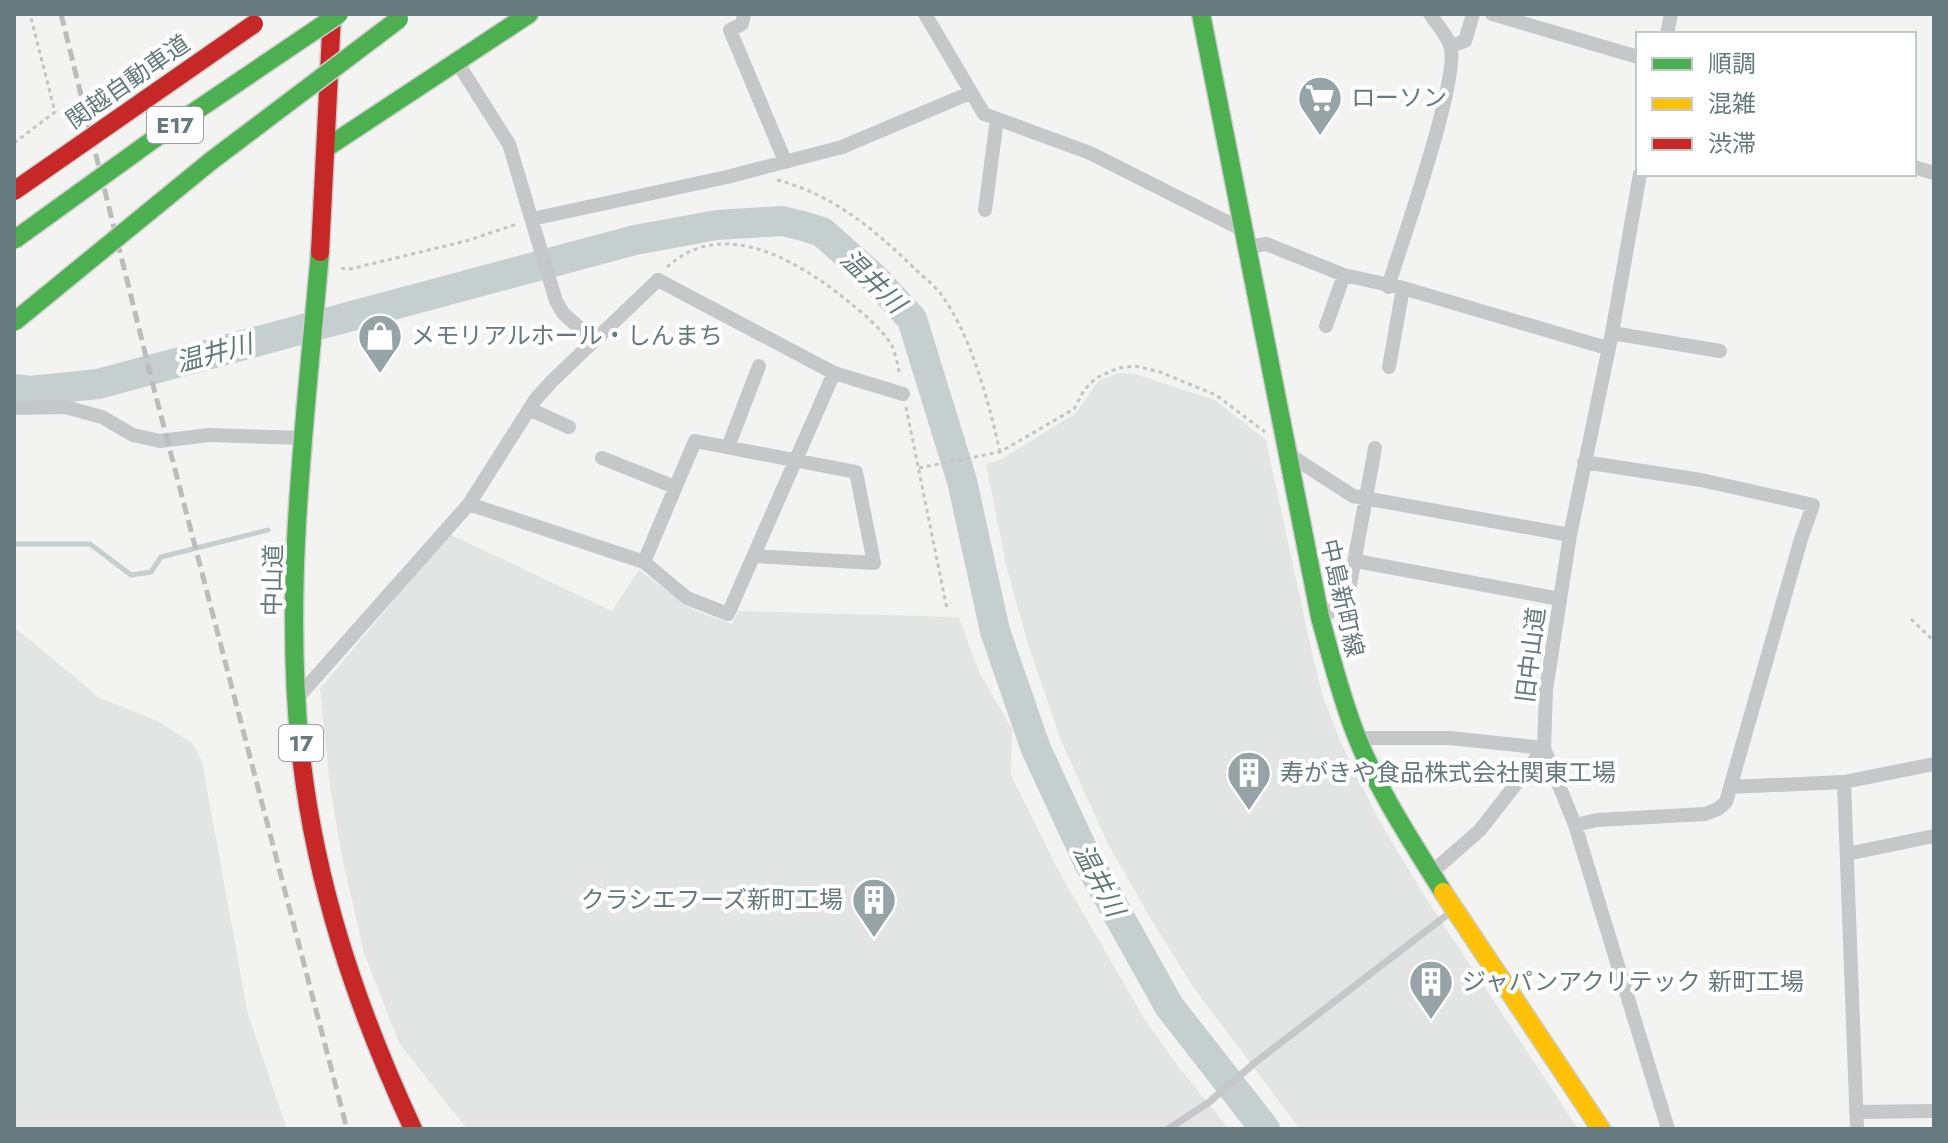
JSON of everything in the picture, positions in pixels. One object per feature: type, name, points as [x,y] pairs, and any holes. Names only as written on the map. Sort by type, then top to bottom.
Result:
[{"type":"main road","name":"中山道","points":[[332,14],[329,146],[304,438],[297,564],[297,697],[305,790],[316,858],[330,914],[356,1000],[413,1129]]},
{"type":"main road","name":"E17","points":[[14,240],[154,139],[339,14]]},
{"type":"main road","points":[[329,146],[529,14]]},
{"type":"main road","name":"中島新町線","points":[[1201,14],[1320,617],[1357,738],[1395,815],[1454,910],[1601,1129]]},
{"type":"main road","points":[[14,322],[211,161],[403,16]]},
{"type":"main road","points":[[14,180],[152,87],[262,19]]},
{"type":"main road","name":"関越自動車道","points":[[14,191],[262,19]]},
{"type":"street","points":[[744,14],[742,24],[730,30],[785,161]]},
{"type":"street","points":[[925,14],[984,114],[1090,153],[1245,238],[1344,275],[1609,340],[1720,351]]},
{"type":"street","points":[[1388,287],[1452,71],[1451,46],[1430,14]]},
{"type":"street","points":[[1451,46],[1465,41],[1473,14]]},
{"type":"street","points":[[1492,14],[1636,56]]},
{"type":"street","points":[[457,62],[509,144],[550,285],[563,313],[594,341]]},
{"type":"street","points":[[533,222],[842,147],[970,93]]},
{"type":"street","points":[[985,210],[997,119]]},
{"type":"street","name":"旧中山道","points":[[1640,176],[1570,535],[1546,690],[1544,748],[1575,825],[1668,1129]]},
{"type":"street","points":[[1326,326],[1344,275]]},
{"type":"street","points":[[297,697],[469,504],[529,409],[552,381],[658,280],[834,373],[903,394]]},
{"type":"street","points":[[1389,367],[1403,288]]},
{"type":"street","points":[[728,447],[759,366]]},
{"type":"street","points":[[469,504],[644,562],[687,598],[728,614],[834,373]]},
{"type":"street","points":[[14,408],[65,407],[102,417],[133,435],[160,441],[209,435],[304,438]]},
{"type":"street","points":[[529,409],[569,427]]},
{"type":"street","points":[[644,562],[695,441],[856,472],[874,563],[754,556]]},
{"type":"street","points":[[1320,617],[1346,607],[1375,448]]},
{"type":"street","points":[[1288,454],[1353,496],[1570,535]]},
{"type":"street","points":[[602,458],[675,487]]},
{"type":"street","points":[[1575,825],[1597,820],[1705,814],[1726,802],[1813,505],[1701,480],[1584,462]]},
{"type":"street","points":[[1356,561],[1560,599]]},
{"type":"street","points":[[1357,738],[1450,738],[1544,748]]},
{"type":"street","points":[[1431,873],[1480,830],[1544,748]]},
{"type":"street","points":[[1730,787],[1844,782],[1934,764]]},
{"type":"street","points":[[1844,782],[1857,1129]]},
{"type":"street","points":[[1847,854],[1934,836]]},
{"type":"street","points":[[1856,1112],[1934,1111]]},
{"type":"lane","points":[[1168,1129],[1208,1103],[1257,1061],[1454,910]]},
{"type":"path","points":[[14,143],[55,112],[30,14]]},
{"type":"path","points":[[776,180],[819,195],[862,222],[894,248],[939,293],[974,363],[988,401],[1000,452]]},
{"type":"path","points":[[341,268],[350,269],[533,222]]},
{"type":"path","points":[[919,468],[1000,452],[1074,409],[1084,390],[1096,378],[1118,368],[1135,366],[1160,372],[1216,395],[1265,432]]},
{"type":"path","points":[[1911,619],[1934,641]]},
{"type":"shaded area","points":[[1118,373],[1135,374],[1215,400],[1266,440],[1312,653],[1323,697],[1341,743],[1381,824],[1426,898],[1578,1129],[1300,1129],[1193,987],[1152,921],[1108,844],[1061,741],[1028,644],[1007,569],[986,464],[1000,460],[1076,413],[1098,381]]},
{"type":"shaded area","points":[[449,534],[612,611],[639,570],[693,610],[732,624],[738,611],[959,617],[979,672],[1012,729],[1011,775],[1057,868],[1144,1018],[1229,1129],[467,1129],[399,1043],[364,953],[330,787],[320,689]]},
{"type":"shaded area","points":[[14,627],[100,698],[158,721],[193,744],[202,762],[248,1015],[287,1129],[14,1129]]},
{"type":"waterway","name":"温井川","points":[[14,389],[30,391],[98,384],[635,240],[717,225],[782,221],[822,232],[874,278],[912,319],[962,481],[995,631],[1036,749],[1087,859],[1169,1006],[1265,1129]]},
{"type":"waterway","points":[[14,544],[90,544],[131,575],[151,572],[161,557],[268,530]]},
{"type":"railway","points":[[61,14],[153,385],[347,1129]]},
{"type":"traffic: fast","points":[[14,240],[154,139],[339,14]]},
{"type":"traffic: fast","points":[[329,146],[529,14]]},
{"type":"traffic: fast","points":[[1201,14],[1320,617],[1332,662],[1365,756],[1396,816],[1443,892]]},
{"type":"traffic: fast","points":[[14,322],[211,161],[399,19]]},
{"type":"traffic: fast","points":[[300,746],[295,684],[295,561],[320,252]]},
{"type":"traffic: slow","points":[[1443,892],[1601,1129]]},
{"type":"traffic: jam","points":[[320,252],[332,14]]},
{"type":"traffic: jam","points":[[14,191],[254,24]]},
{"type":"traffic: jam","points":[[300,746],[316,846],[340,942],[373,1036],[413,1129]]},
{"type":"place","name":"ローソン","points":[[1320,137]]},
{"type":"place","name":"メモリアルホール・しんまち","points":[[380,375]]},
{"type":"place","name":"寿がきや食品株式会社関東工場","points":[[1249,812]]},
{"type":"place","name":"クラシエフーズ新町工場","points":[[874,939]]},
{"type":"place","name":"ジャパンアクリテック 新町工場","points":[[1431,1021]]}]
